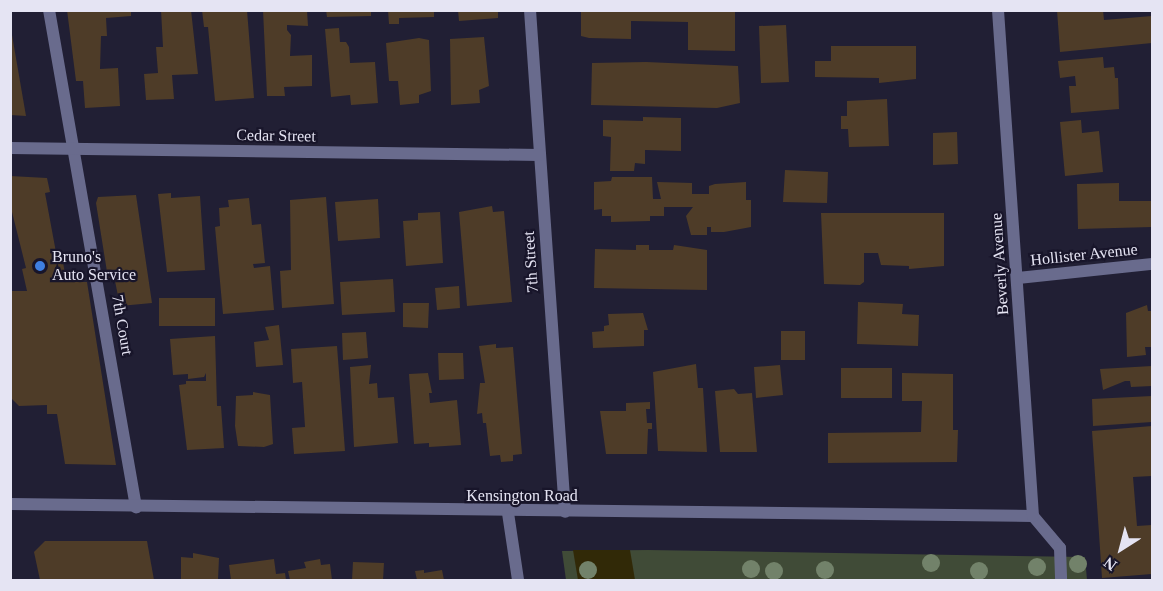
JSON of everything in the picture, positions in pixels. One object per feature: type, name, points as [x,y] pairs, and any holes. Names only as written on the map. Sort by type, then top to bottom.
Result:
[{"type":"street","name":"7th Court","points":[[49,10],[66,120],[75,149],[136,507]]},
{"type":"street","name":"7th Street","points":[[530,10],[565,512]]},
{"type":"street","name":"Beverly Avenue","points":[[998,10],[1033,516]]},
{"type":"street","name":"Cedar Street","points":[[10,148],[540,155]]},
{"type":"street","name":"Hollister Avenue","points":[[1018,278],[1152,264]]},
{"type":"street","name":"Kensington Road","points":[[10,504],[508,513],[1033,516]]},
{"type":"street","points":[[508,513],[518,580]]},
{"type":"street","points":[[1033,516],[1060,548],[1061,580]]},
{"type":"green space","points":[[648,550],[1085,557],[1087,580],[566,580],[562,551]]},
{"type":"sand","points":[[573,550],[630,550],[635,580],[578,580]]},
{"type":"building","points":[[67,10],[131,10],[131,16],[106,18],[107,36],[101,36],[100,69],[118,68],[120,106],[85,108],[83,81],[76,81]]},
{"type":"building","points":[[161,10],[191,10],[198,74],[172,75],[174,99],[146,100],[144,74],[158,73],[156,47],[163,47]]},
{"type":"building","points":[[202,10],[247,10],[254,98],[215,101],[208,27],[204,27]]},
{"type":"building","points":[[263,10],[307,10],[308,26],[287,25],[287,30],[291,35],[290,56],[312,55],[312,86],[284,87],[285,96],[267,96]]},
{"type":"building","points":[[326,10],[371,10],[371,16],[327,17]]},
{"type":"building","points":[[388,10],[434,10],[434,17],[399,18],[399,24],[389,24]]},
{"type":"building","points":[[458,10],[498,10],[498,18],[459,21]]},
{"type":"building","points":[[581,10],[735,10],[735,51],[688,50],[688,22],[631,21],[631,39],[581,36]]},
{"type":"building","points":[[1057,10],[1103,10],[1104,20],[1152,16],[1152,43],[1060,52]]},
{"type":"building","points":[[786,25],[789,82],[761,83],[759,26]]},
{"type":"building","points":[[339,28],[340,42],[346,42],[349,47],[350,63],[375,62],[378,103],[351,105],[350,95],[331,97],[325,29]]},
{"type":"building","points":[[10,35],[12,35],[26,116],[10,115]]},
{"type":"building","points":[[484,37],[489,86],[479,90],[480,103],[451,105],[450,39]]},
{"type":"building","points":[[419,38],[429,40],[431,91],[419,95],[419,103],[400,105],[398,81],[389,81],[386,43]]},
{"type":"building","points":[[831,46],[916,46],[916,79],[879,83],[879,78],[815,77],[815,61],[831,61]]},
{"type":"building","points":[[1103,57],[1104,68],[1114,67],[1115,78],[1118,78],[1119,109],[1071,113],[1069,86],[1076,86],[1075,76],[1060,78],[1058,61]]},
{"type":"building","points":[[646,62],[738,66],[740,103],[717,108],[591,105],[592,63]]},
{"type":"building","points":[[887,99],[889,146],[849,147],[848,129],[841,129],[841,116],[847,116],[847,101]]},
{"type":"building","points":[[643,117],[681,118],[681,151],[645,150],[645,164],[635,163],[634,171],[610,171],[611,137],[603,136],[603,120],[643,121]]},
{"type":"building","points":[[1081,120],[1082,133],[1099,131],[1103,172],[1065,176],[1060,122]]},
{"type":"building","points":[[957,132],[958,164],[933,165],[933,133]]},
{"type":"building","points":[[785,170],[828,172],[827,203],[783,202]]},
{"type":"building","points":[[10,176],[47,178],[50,192],[45,193],[58,263],[63,262],[65,274],[60,275],[61,282],[87,282],[116,465],[65,464],[57,414],[47,414],[47,405],[19,406],[11,398],[10,291],[27,291],[22,269],[26,268],[10,204]]},
{"type":"building","points":[[612,177],[652,177],[653,199],[661,199],[657,182],[692,183],[692,194],[709,194],[709,186],[715,184],[746,182],[746,200],[751,200],[751,227],[711,232],[711,227],[707,227],[707,235],[691,235],[686,216],[693,207],[664,207],[664,216],[650,216],[650,221],[611,222],[611,216],[602,216],[602,209],[594,210],[594,182],[611,181]]},
{"type":"building","points":[[1119,183],[1119,201],[1152,201],[1152,227],[1078,229],[1077,184]]},
{"type":"building","points":[[171,193],[171,198],[200,196],[205,270],[167,272],[158,194]]},
{"type":"building","points":[[136,195],[152,303],[120,306],[115,281],[108,278],[96,203],[98,197]]},
{"type":"building","points":[[326,197],[334,304],[282,308],[280,271],[291,270],[290,200]]},
{"type":"building","points":[[249,198],[252,225],[261,224],[265,263],[253,264],[254,268],[270,266],[274,310],[223,314],[215,227],[220,226],[219,208],[229,207],[228,200]]},
{"type":"building","points":[[378,199],[380,238],[338,241],[335,202]]},
{"type":"building","points":[[492,206],[493,212],[504,211],[512,302],[467,306],[459,212]]},
{"type":"building","points":[[440,212],[443,263],[406,266],[403,221],[418,220],[418,213]]},
{"type":"building","points":[[821,213],[944,213],[944,266],[909,269],[909,266],[881,265],[878,253],[864,253],[864,282],[860,285],[824,284]]},
{"type":"building","points":[[636,245],[649,245],[649,250],[673,250],[674,245],[707,250],[707,290],[594,288],[595,249],[636,250]]},
{"type":"building","points":[[393,279],[395,312],[342,315],[340,282]]},
{"type":"building","points":[[459,286],[460,308],[437,310],[435,288]]},
{"type":"building","points":[[159,298],[215,298],[215,326],[159,326]]},
{"type":"building","points":[[858,302],[903,304],[902,314],[919,315],[918,346],[857,344]]},
{"type":"building","points":[[403,303],[429,303],[428,328],[403,327]]},
{"type":"building","points":[[1147,305],[1148,311],[1152,311],[1152,347],[1145,347],[1146,355],[1127,357],[1126,313]]},
{"type":"building","points":[[643,313],[648,330],[644,330],[644,346],[593,348],[592,332],[604,331],[604,326],[609,325],[608,314]]},
{"type":"building","points":[[279,325],[283,365],[256,367],[254,342],[269,340],[265,327]]},
{"type":"building","points":[[781,331],[805,331],[805,360],[781,360]]},
{"type":"building","points":[[366,332],[368,358],[343,360],[342,333]]},
{"type":"building","points":[[215,336],[217,406],[221,406],[224,448],[187,450],[179,385],[186,384],[186,381],[206,381],[206,373],[204,377],[188,379],[188,374],[173,375],[170,339]]},
{"type":"building","points":[[496,344],[496,348],[513,347],[522,454],[513,455],[513,461],[501,462],[500,455],[490,456],[486,423],[483,423],[482,413],[477,414],[480,383],[485,383],[479,346]]},
{"type":"building","points":[[337,346],[345,451],[294,454],[292,428],[305,427],[302,382],[293,383],[291,349]]},
{"type":"building","points":[[438,353],[463,353],[464,379],[439,380]]},
{"type":"building","points":[[696,364],[698,388],[703,388],[707,452],[658,451],[653,372]]},
{"type":"building","points":[[371,365],[369,384],[377,383],[378,398],[394,397],[398,443],[354,447],[350,367]]},
{"type":"building","points":[[780,365],[783,395],[756,398],[754,367]]},
{"type":"building","points":[[1152,366],[1152,386],[1131,387],[1130,381],[1125,381],[1103,390],[1100,369]]},
{"type":"building","points":[[841,368],[892,368],[892,398],[841,398]]},
{"type":"building","points":[[428,373],[432,393],[429,393],[430,403],[457,400],[461,445],[429,447],[429,443],[414,444],[409,374]]},
{"type":"building","points":[[902,373],[953,374],[953,430],[958,430],[957,462],[828,463],[828,433],[921,432],[922,401],[902,401]]},
{"type":"building","points":[[734,389],[738,394],[752,393],[757,452],[720,452],[715,391]]},
{"type":"building","points":[[253,392],[270,395],[273,444],[264,447],[238,446],[235,426],[236,396],[253,395]]},
{"type":"building","points":[[1152,396],[1152,422],[1093,426],[1092,399]]},
{"type":"building","points":[[650,402],[650,409],[646,409],[647,423],[652,423],[652,429],[648,429],[647,454],[606,454],[600,411],[626,411],[626,403]]},
{"type":"building","points":[[1152,426],[1152,476],[1133,477],[1137,526],[1152,525],[1152,574],[1102,578],[1092,431]]},
{"type":"building","points":[[45,541],[147,541],[154,580],[40,580],[34,552]]},
{"type":"building","points":[[193,553],[219,558],[218,580],[181,580],[181,557],[193,558]]},
{"type":"building","points":[[274,559],[276,574],[285,573],[286,580],[231,580],[229,565]]},
{"type":"building","points":[[320,559],[321,565],[330,564],[332,580],[290,580],[288,571],[306,568],[304,562]]},
{"type":"building","points":[[353,562],[384,563],[383,580],[352,580]]},
{"type":"building","points":[[424,570],[424,573],[442,570],[444,580],[417,580],[415,571]]},
{"type":"place","name":"Bruno's Auto Service","points":[[40,266]]}]
